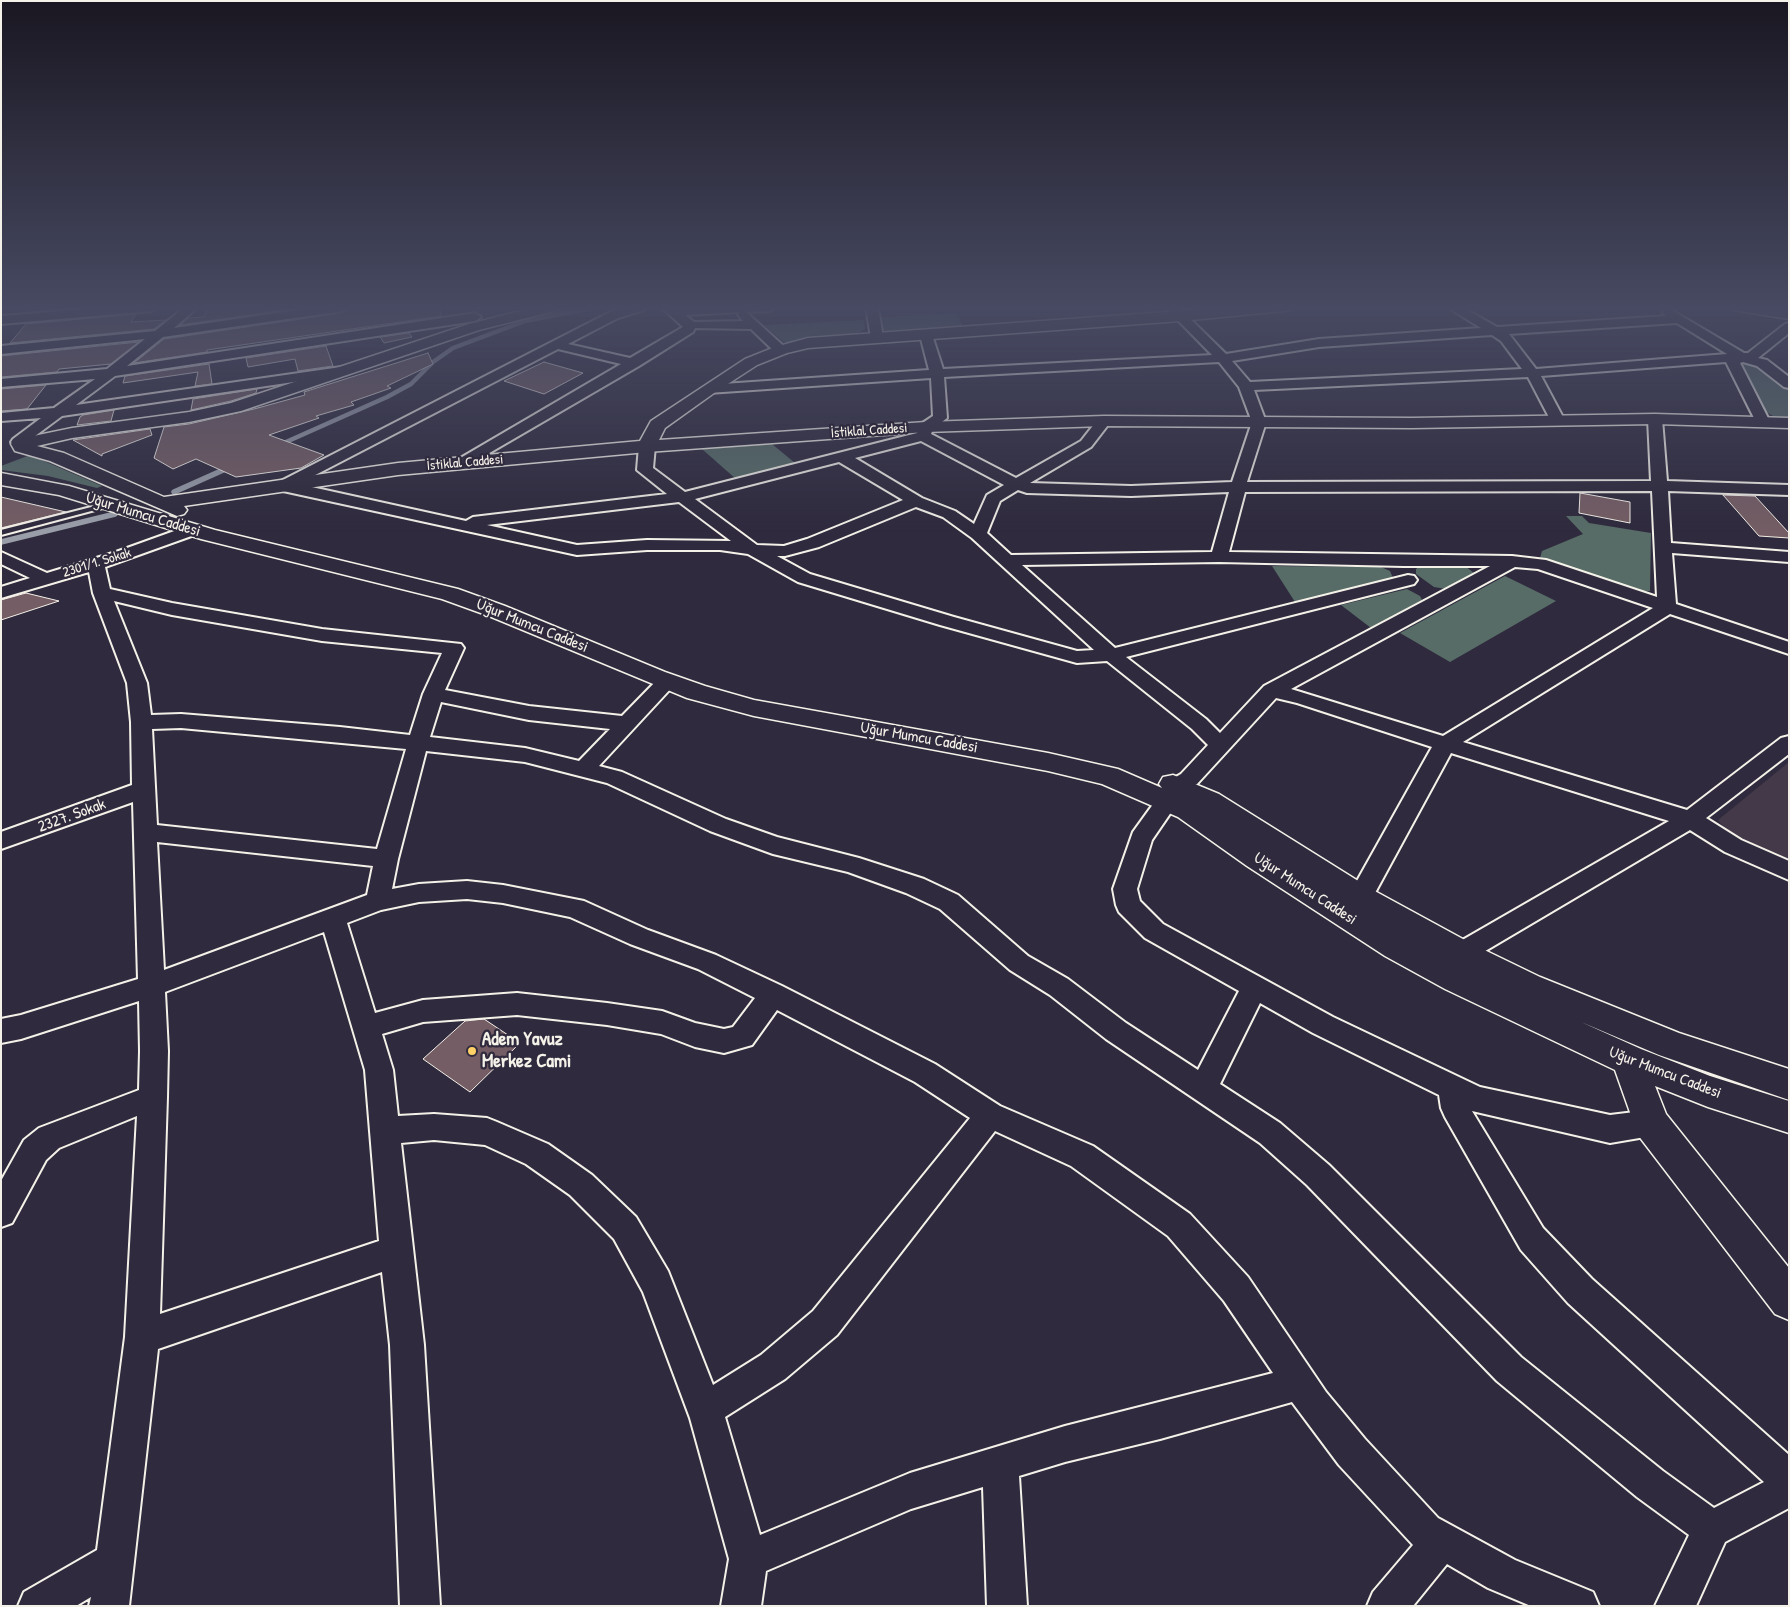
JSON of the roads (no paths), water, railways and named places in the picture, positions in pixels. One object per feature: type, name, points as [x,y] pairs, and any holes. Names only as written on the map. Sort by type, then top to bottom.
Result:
[{"type":"street","points":[[15,444],[99,382]]},
{"type":"street","points":[[1,418],[60,412],[266,382]]},
{"type":"street","points":[[15,444],[72,433],[215,412],[254,402],[313,382]]},
{"type":"street","points":[[283,486],[484,382]]},
{"type":"street","points":[[462,463],[601,382]]},
{"type":"street","points":[[719,382],[657,426],[647,446],[645,470],[684,497],[753,550],[804,578],[947,621],[1077,656],[1111,655],[1408,580]]},
{"type":"street","points":[[708,389],[808,382]]},
{"type":"street","points":[[453,524],[684,497],[842,456],[924,432],[940,418],[938,382]]},
{"type":"street","points":[[1219,557],[1238,487],[1260,422],[1243,382]]},
{"type":"street","points":[[1246,386],[1334,382]]},
{"type":"street","points":[[1537,382],[1558,421]]},
{"type":"street","points":[[1743,382],[1763,422]]},
{"type":"street","points":[[1655,419],[1667,608]]},
{"type":"street","name":"İstiklal Caddesi","points":[[162,503],[398,469],[647,446],[1104,421],[1412,423],[1655,419],[1789,424]]},
{"type":"street","points":[[978,534],[993,498],[1086,444],[1104,421]]},
{"type":"street","points":[[924,432],[1015,484],[1027,488],[1079,491],[1238,487],[1660,486],[1789,490]]},
{"type":"street","points":[[1,464],[17,456],[21,451],[15,444]]},
{"type":"street","name":"Uğur Mumcu Caddesi","points":[[15,444],[58,457],[207,522],[448,581],[489,594],[660,662],[720,682],[779,696],[1059,748],[1129,767],[1172,794],[1188,810],[1257,858],[1396,947],[1456,980],[1629,1060],[1708,1091],[1789,1117]]},
{"type":"street","points":[[842,456],[916,501],[949,514],[978,534],[1111,655],[1199,724],[1219,744]]},
{"type":"street","name":"Uğur Mumcu Caddesi","points":[[1,479],[62,490],[191,530],[450,594],[498,611],[667,681],[754,708],[1076,768],[1172,794],[1209,801],[1360,897],[1461,953],[1529,986],[1671,1046],[1789,1085]]},
{"type":"street","points":[[283,486],[578,550],[647,545],[720,545],[753,550],[785,551],[812,543],[916,501]]},
{"type":"street","name":"2301/1. Sokak","points":[[1,593],[96,564],[191,530]]},
{"type":"street","points":[[1663,547],[1789,557]]},
{"type":"street","points":[[1,557],[46,579]]},
{"type":"street","points":[[1006,560],[1219,557],[1512,561],[1540,564],[1789,648]]},
{"type":"street","points":[[1404,561],[1408,580],[1440,600]]},
{"type":"street","points":[[1512,561],[1271,691],[1172,794],[1141,838],[1125,889],[1128,905],[1154,931],[1254,987],[1323,1025],[1476,1099],[1610,1129],[1651,1123]]},
{"type":"street","points":[[96,564],[102,593],[138,683],[142,722],[154,1051],[142,1337],[109,1606]]},
{"type":"street","points":[[102,593],[172,610],[322,636],[454,648],[433,694],[418,742],[386,859],[378,901]]},
{"type":"street","points":[[1360,897],[1445,744],[1667,608]]},
{"type":"street","points":[[584,769],[667,681]]},
{"type":"street","points":[[1271,691],[1301,697],[1445,744],[1690,819],[1733,846],[1789,872]]},
{"type":"street","points":[[433,694],[529,713],[628,724]]},
{"type":"street","points":[[142,722],[181,721],[418,742],[524,755],[614,777],[727,828],[773,845],[851,864],[914,886],[949,902],[1019,963],[1059,987],[1116,1031],[1270,1132],[1318,1175],[1509,1369],[1650,1484],[1712,1529]]},
{"type":"street","points":[[1461,953],[1690,819],[1789,743]]},
{"type":"street","name":"2327. Sokak","points":[[1,842],[144,790]]},
{"type":"street","points":[[146,832],[386,859]]},
{"type":"street","points":[[1,1031],[22,1027],[152,986],[378,901],[419,893],[467,890],[503,894],[575,908],[639,937],[707,962],[773,994],[925,1073],[990,1115],[1082,1156],[1179,1226],[1236,1289],[1314,1404],[1352,1452],[1425,1531],[1502,1574],[1580,1606]]},
{"type":"street","points":[[332,919],[379,1070],[407,1345],[420,1606]]},
{"type":"street","points":[[1204,1087],[1254,987]]},
{"type":"street","points":[[367,1027],[423,1011],[517,1004],[607,1014],[662,1023],[695,1035],[724,1041],[742,1037],[773,994]]},
{"type":"street","points":[[1629,1060],[1651,1123],[1789,1300]]},
{"type":"street","points":[[1453,1087],[1455,1108],[1532,1239],[1580,1291],[1789,1480]]},
{"type":"street","points":[[1,1212],[35,1150],[49,1138],[153,1097]]},
{"type":"street","points":[[705,1410],[773,1367],[825,1323],[990,1115]]},
{"type":"street","points":[[385,1130],[434,1127],[488,1132],[537,1154],[581,1185],[625,1228],[656,1283],[705,1410],[748,1559],[741,1606]]},
{"type":"street","points":[[142,1337],[396,1251]]},
{"type":"street","points":[[748,1559],[910,1491],[1065,1444],[1160,1421],[1300,1383]]},
{"type":"street","points":[[1000,1463],[1007,1606]]},
{"type":"street","points":[[1675,1606],[1712,1529],[1789,1488]]},
{"type":"street","points":[[1387,1606],[1443,1540]]},
{"type":"street","points":[[38,1606],[115,1561]]},
{"type":"lane","points":[[1,533],[110,505]]},
{"type":"waterway","points":[[277,446],[387,397],[413,382]]},
{"type":"waterway","points":[[174,492],[230,467]]},
{"type":"waterway","points":[[1,542],[115,514]]},
{"type":"place","name":"Adem Yavuz Merkez Cami","points":[[472,1051]]}]
